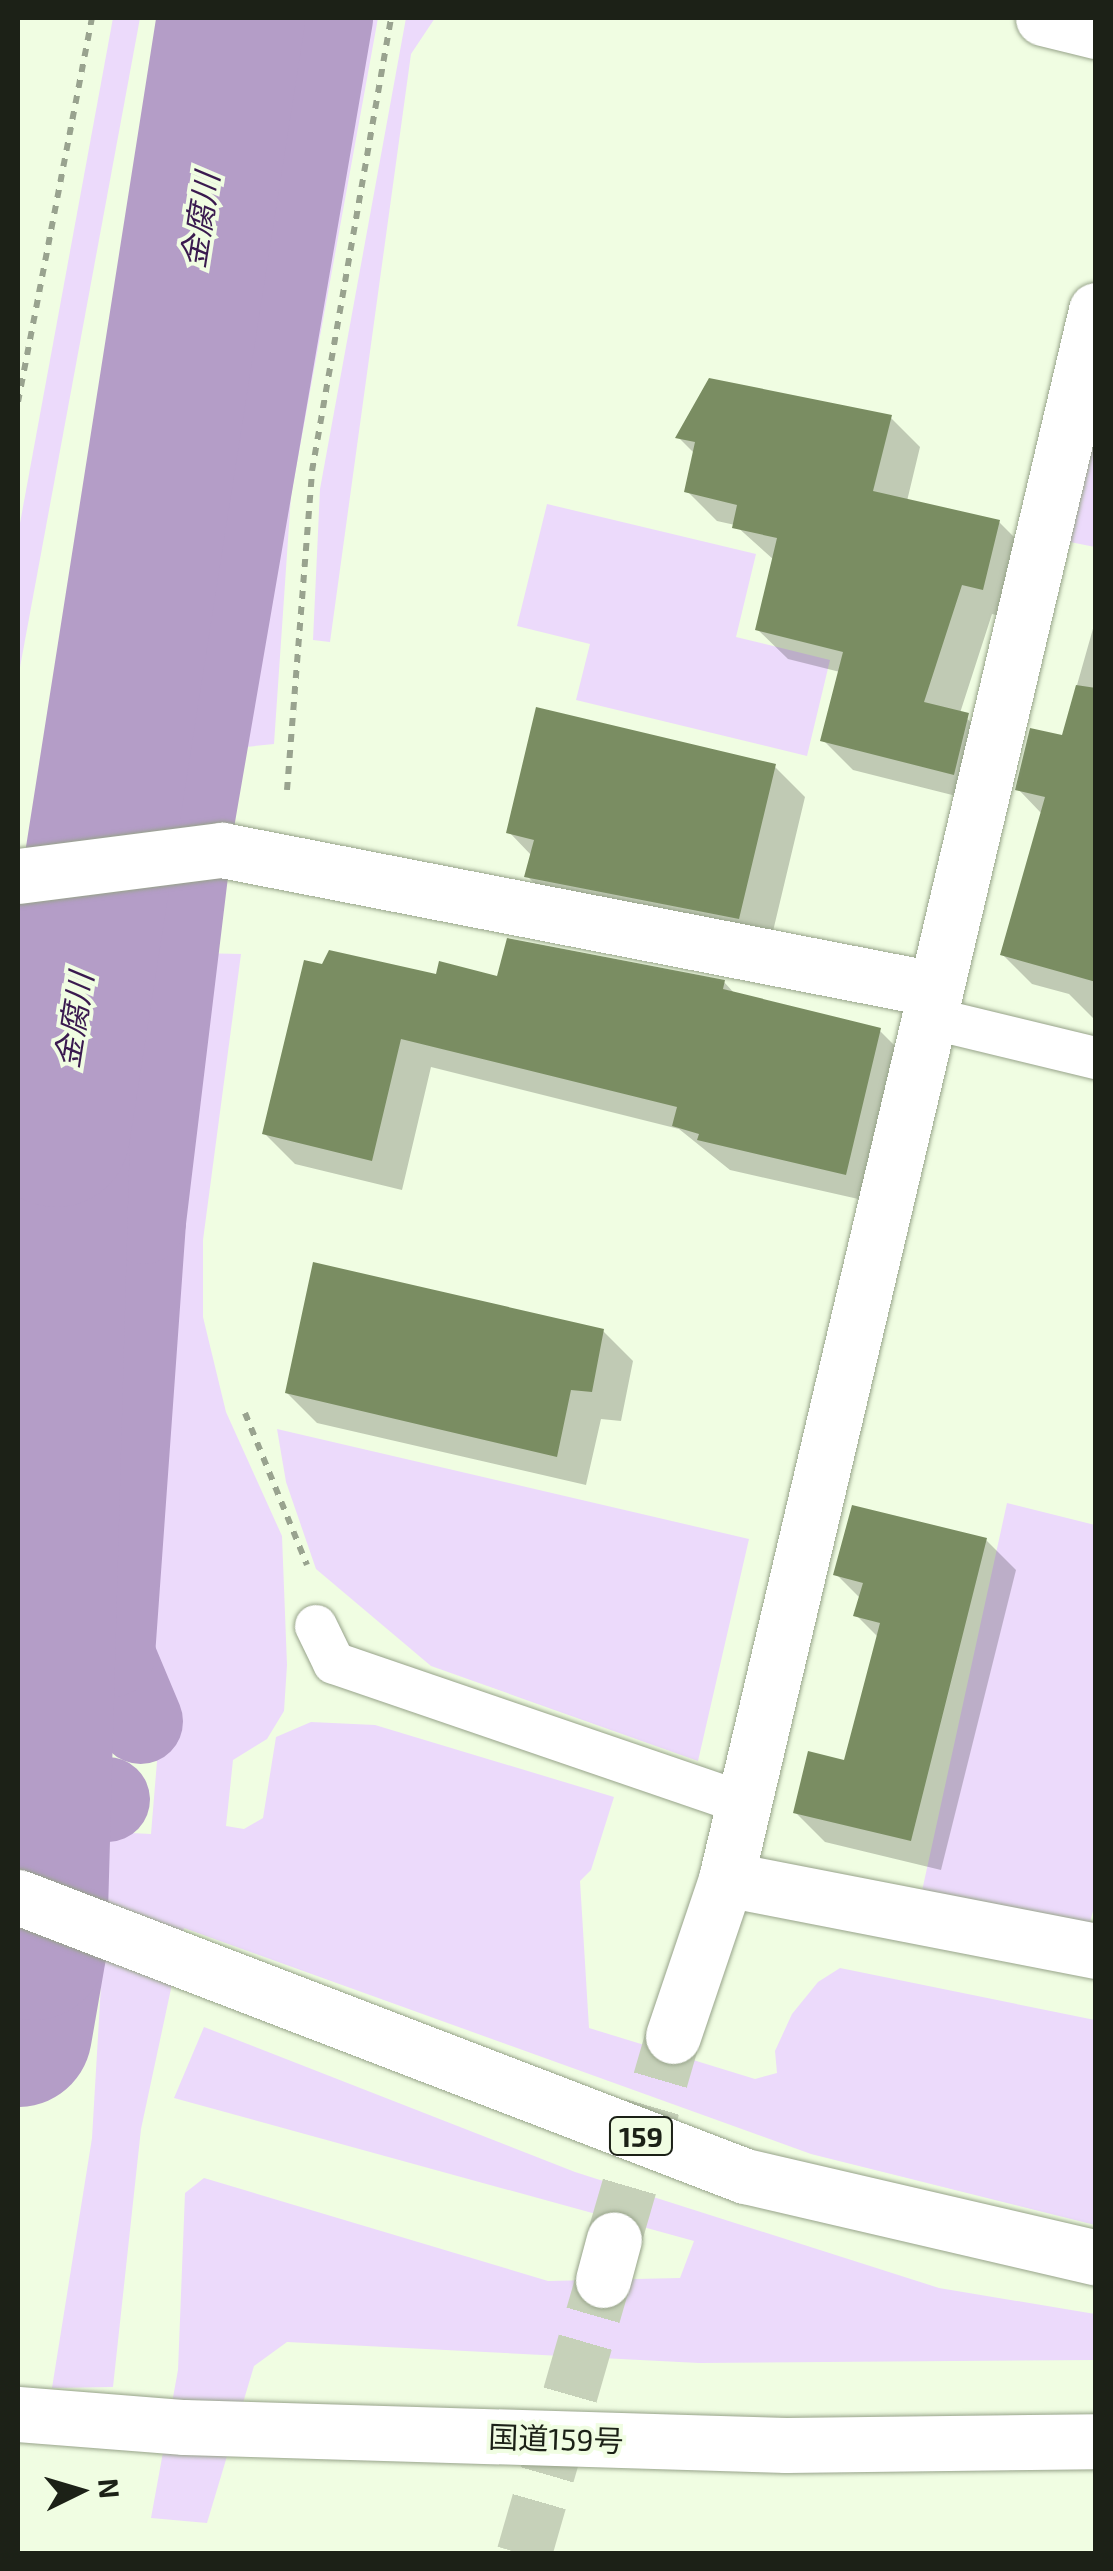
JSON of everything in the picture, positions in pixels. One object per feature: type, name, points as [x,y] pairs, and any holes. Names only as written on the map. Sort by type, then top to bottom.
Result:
[{"type":"main road","points":[[1043,18],[1096,31]]},
{"type":"main road","points":[[673,2036],[726,1879],[1096,310]]},
{"type":"main road","points":[[18,876],[222,850],[930,1003]]},
{"type":"main road","points":[[726,1879],[1096,1951]]},
{"type":"main road","name":"159","points":[[18,1897],[745,2176],[1096,2258]]},
{"type":"main road","name":"国道159号","points":[[18,2414],[184,2427],[786,2444],[1096,2441]]},
{"type":"lane","points":[[930,1003],[1096,1058]]},
{"type":"lane","points":[[316,1626],[334,1664],[744,1803]]},
{"type":"path","points":[[18,402],[92,18]]},
{"type":"path","points":[[280,861],[312,471],[392,18]]},
{"type":"path","points":[[246,1414],[308,1569],[316,1626]]},
{"type":"shaded area","points":[[113,18],[140,18],[18,678],[18,534]]},
{"type":"shaded area","points":[[347,18],[378,18],[291,496],[274,744],[226,749]]},
{"type":"shaded area","points":[[406,18],[435,18],[411,54],[330,642],[313,640],[320,489]]},
{"type":"shaded area","points":[[1095,421],[1095,547],[1065,541]]},
{"type":"shaded area","points":[[547,504],[756,554],[736,637],[830,660],[807,756],[576,700],[590,644],[517,626]]},
{"type":"shaded area","points":[[197,953],[241,954],[203,1240],[203,1317],[226,1412],[282,1536],[287,1665],[284,1711],[267,1739],[233,1760],[226,1826],[244,1829],[263,1818],[276,1737],[311,1722],[375,1725],[614,1797],[591,1870],[580,1881],[589,2028],[755,2079],[777,2073],[775,2051],[792,2014],[818,1982],[840,1968],[1095,2020],[1095,2225],[811,2154],[184,1928],[141,2129],[113,2387],[52,2388],[92,2138],[110,1832],[151,1834],[159,1737],[138,1657],[160,1214]]},
{"type":"shaded area","points":[[277,1429],[749,1539],[698,1761],[431,1666],[316,1569],[286,1482]]},
{"type":"shaded area","points":[[1007,1503],[1095,1525],[1096,1900],[1089,1926],[922,1891]]},
{"type":"shaded area","points":[[204,2027],[575,2172],[939,2288],[1095,2314],[1095,2360],[699,2363],[287,2342],[254,2366],[207,2523],[151,2518],[178,2370],[185,2193],[204,2178],[548,2281],[680,2278],[694,2241],[174,2098]]},
{"type":"building","points":[[709,378],[892,415],[873,491],[1000,520],[983,590],[962,585],[924,702],[969,713],[954,775],[820,741],[843,652],[755,630],[777,538],[732,528],[737,505],[684,492],[695,442],[675,438]]},
{"type":"building","points":[[1076,685],[1096,688],[1096,982],[1000,955],[1045,797],[1015,790],[1030,728],[1062,735]]},
{"type":"building","points":[[536,707],[776,764],[739,919],[524,877],[534,840],[506,833]]},
{"type":"building","points":[[507,938],[725,980],[723,989],[881,1028],[846,1175],[697,1140],[699,1134],[672,1126],[677,1107],[401,1039],[372,1161],[262,1134],[304,960],[322,964],[329,950],[436,974],[439,961],[497,976]]},
{"type":"building","points":[[313,1262],[604,1329],[592,1392],[571,1390],[557,1457],[285,1393]]},
{"type":"building","points":[[852,1505],[987,1538],[911,1841],[793,1813],[808,1751],[844,1760],[880,1623],[853,1616],[863,1583],[833,1575]]},
{"type":"waterway","name":"金腐川","points":[[18,2033],[33,1946],[56,1133],[231,18]]},
{"type":"waterway","points":[[140,1721],[112,1654],[143,1221],[192,818],[330,18]]},
{"type":"waterway","points":[[36,1801],[107,1799]]},
{"type":"tunnel","points":[[614,2239],[673,2036]]},
{"type":"tunnel","points":[[524,2554],[603,2280]]}]
